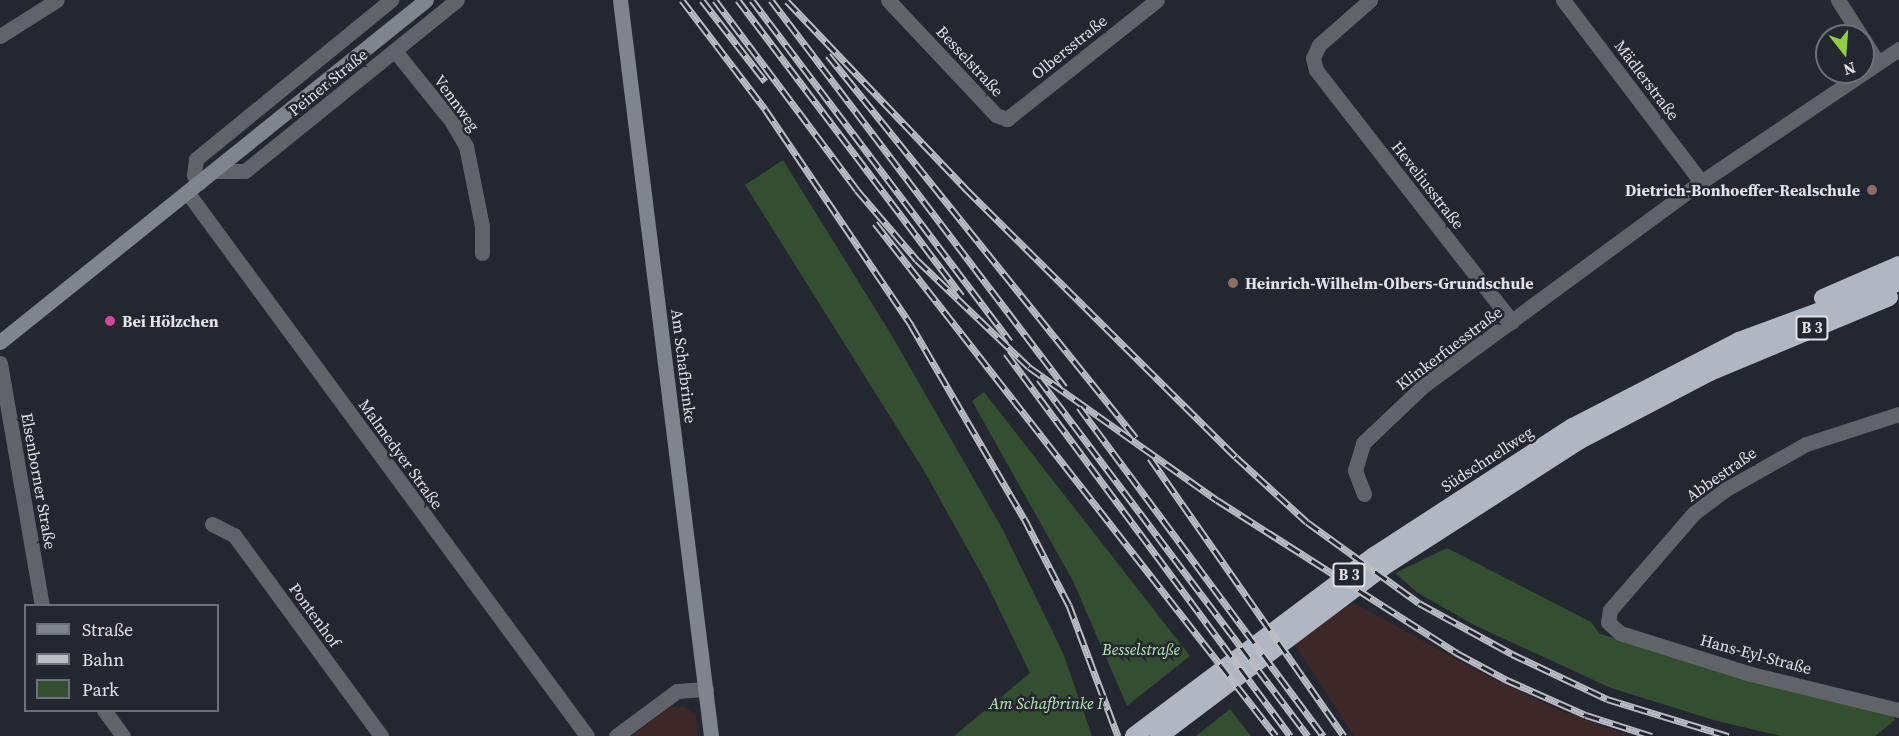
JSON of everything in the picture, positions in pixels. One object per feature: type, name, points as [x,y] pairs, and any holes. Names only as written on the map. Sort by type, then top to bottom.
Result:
[{"type":"highway","points":[[1739,341],[1788,313],[1899,266]]},
{"type":"highway","name":"Südschnellweg","points":[[1134,736],[1374,556],[1489,479],[1637,392],[1739,341],[1899,282]]},
{"type":"highway","name":"Südschnellweg","points":[[1159,736],[1383,567],[1580,440],[1710,372],[1899,293]]},
{"type":"highway","points":[[1865,308],[1899,304]]},
{"type":"street","points":[[0,36],[57,0]]},
{"type":"street","name":"Peiner Straße","points":[[200,182],[194,175],[196,159],[391,0]]},
{"type":"street","name":"Peiner Straße","points":[[0,342],[426,0]]},
{"type":"street","name":"Peiner Straße","points":[[214,171],[246,171],[457,0]]},
{"type":"street","name":"Am Schafbrinke","points":[[620,0],[711,736]]},
{"type":"street","name":"Besselstraße","points":[[888,0],[1002,119]]},
{"type":"street","name":"Olbersstraße","points":[[1002,119],[1020,110],[1157,0]]},
{"type":"street","name":"Heveliusstraße","points":[[1370,0],[1318,45],[1313,58],[1316,70],[1512,322]]},
{"type":"street","name":"Mädlerstraße","points":[[1563,0],[1701,182]]},
{"type":"street","points":[[1838,0],[1853,24]]},
{"type":"street","name":"Klinkerfuesstraße","points":[[1364,494],[1355,471],[1363,443],[1424,386],[1701,182],[1899,49]]},
{"type":"street","name":"Vennweg","points":[[395,51],[452,122],[466,146],[482,226],[482,254]]},
{"type":"street","points":[[1875,58],[1878,63]]},
{"type":"street","name":"Malmedyer Straße","points":[[187,192],[587,736]]},
{"type":"street","name":"Elsenborner Straße","points":[[0,363],[42,604]]},
{"type":"street","name":"Abbestraße","points":[[1608,622],[1610,610],[1694,513],[1726,489],[1806,444],[1899,414]]},
{"type":"street","name":"Pontenhof","points":[[212,524],[234,535],[381,736]]},
{"type":"street","name":"Hans-Eyl-Straße","points":[[1608,622],[1620,633],[1751,674],[1899,710]]},
{"type":"street","points":[[616,736],[677,691],[706,689]]},
{"type":"street","points":[[105,712],[123,736]]},
{"type":"shaded area","points":[[1354,603],[1478,671],[1556,709],[1631,736],[1354,736],[1292,640]]},
{"type":"shaded area","points":[[671,707],[685,707],[696,716],[698,736],[631,736]]},
{"type":"green space","name":"Am Schafbrinke I","points":[[783,160],[892,336],[1003,530],[1063,653],[1092,736],[954,736],[1030,673],[986,582],[923,469],[745,185]]},
{"type":"green space","name":"Besselstraße","points":[[984,392],[1190,656],[1127,706],[1073,581],[972,401]]},
{"type":"green space","points":[[1447,548],[1591,622],[1600,634],[1746,679],[1893,716],[1895,720],[1875,736],[1781,736],[1717,721],[1611,688],[1474,625],[1418,593],[1395,573]]},
{"type":"green space","points":[[1230,709],[1251,736],[1196,736]]},
{"type":"railway","points":[[682,0],[765,109],[911,325],[1024,518],[1069,605],[1118,736]]},
{"type":"railway","points":[[702,0],[765,81]]},
{"type":"railway","points":[[715,0],[857,190],[917,260],[1029,367],[1217,500],[1457,653],[1507,680],[1586,715],[1652,736]]},
{"type":"railway","points":[[738,0],[962,296]]},
{"type":"railway","points":[[752,0],[1010,341]]},
{"type":"railway","points":[[771,0],[1065,387]]},
{"type":"railway","points":[[787,1],[966,189],[1236,457],[1307,522],[1419,603],[1512,654],[1607,699],[1728,736]]},
{"type":"railway","points":[[828,55],[1136,438]]},
{"type":"railway","points":[[875,223],[1276,736]]},
{"type":"railway","points":[[1006,353],[1290,736]]},
{"type":"railway","points":[[1039,379],[1308,736]]},
{"type":"railway","points":[[1079,407],[1323,736]]},
{"type":"railway","points":[[1150,458],[1344,736]]},
{"type":"place","name":"Dietrich-Bonhoeffer-Realschule","points":[[1872,190]]},
{"type":"place","name":"Heinrich-Wilhelm-Olbers-Grundschule","points":[[1233,283]]},
{"type":"place","name":"Bei Hölzchen","points":[[110,321]]}]
